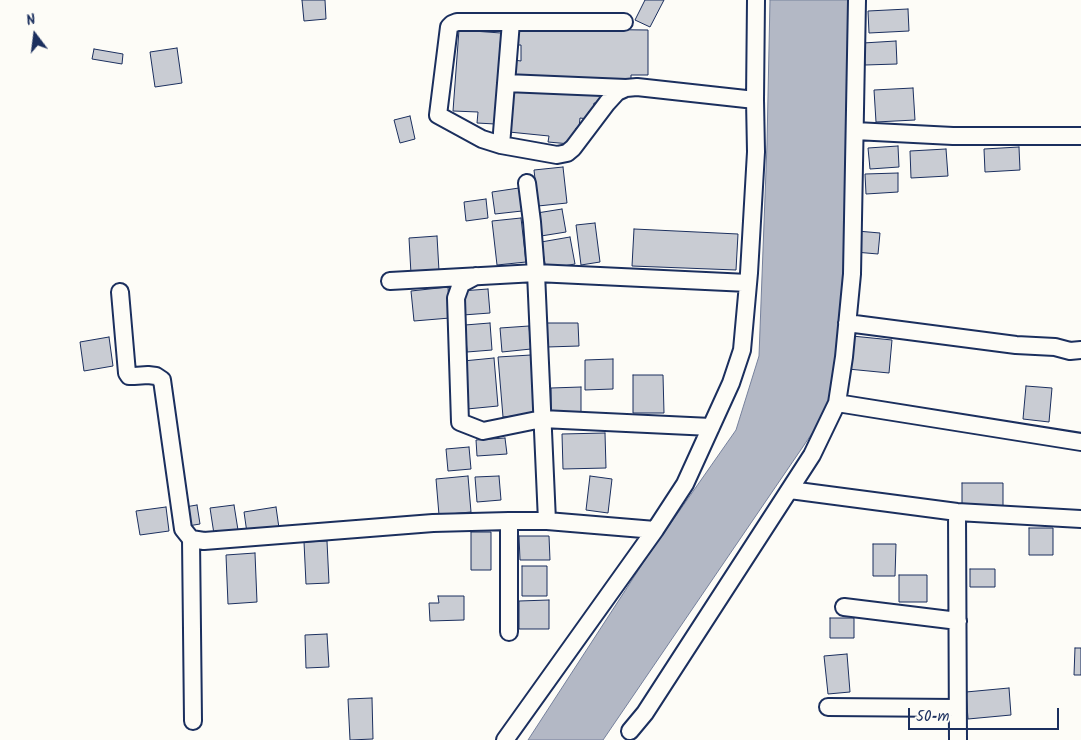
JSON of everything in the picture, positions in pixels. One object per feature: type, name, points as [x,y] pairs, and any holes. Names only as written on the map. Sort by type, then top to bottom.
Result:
[{"type":"street","points":[[505,740],[655,530],[684,484],[731,383],[742,350],[748,283],[756,152],[756,0]]},
{"type":"street","points":[[630,730],[650,704],[790,490],[812,455],[837,403],[844,357],[852,274],[856,0],[863,0]]},
{"type":"street","points":[[624,22],[457,22],[452,24],[448,27],[438,115],[482,139],[500,145],[557,155],[567,153],[573,148],[606,103],[616,92],[626,88]]},
{"type":"street","points":[[500,145],[511,22]]},
{"type":"street","points":[[506,83],[637,87],[755,100]]},
{"type":"street","points":[[855,131],[953,136],[1081,136]]},
{"type":"street","points":[[527,182],[536,273],[547,521]]},
{"type":"street","points":[[390,281],[536,273],[748,283]]},
{"type":"street","points":[[476,276],[460,284],[456,298],[460,422],[483,431],[542,419],[711,427]]},
{"type":"street","points":[[120,292],[127,373],[130,376],[156,376],[162,380],[183,529],[190,539],[193,721]]},
{"type":"street","points":[[847,323],[1016,345],[1055,347],[1070,351],[1081,350]]},
{"type":"street","points":[[837,403],[1081,442]]},
{"type":"street","points":[[790,490],[957,512],[1081,519]]},
{"type":"street","points":[[957,512],[958,740]]},
{"type":"street","points":[[190,539],[204,541],[433,523],[509,521],[547,521],[655,530]]},
{"type":"street","points":[[509,521],[509,632]]},
{"type":"street","points":[[844,607],[958,621]]},
{"type":"street","points":[[828,707],[957,708]]},
{"type":"shaded area","points":[[770,0],[849,0],[848,306],[830,407],[603,740],[528,740],[645,560],[736,430],[759,356]]},
{"type":"building","points":[[302,0],[325,0],[326,19],[304,21]]},
{"type":"building","points":[[645,0],[664,0],[650,27],[635,20]]},
{"type":"building","points":[[908,9],[909,31],[869,33],[868,11]]},
{"type":"building","points":[[516,29],[528,29],[528,31],[557,31],[558,29],[648,30],[648,75],[631,75],[631,80],[514,78],[514,60],[521,61],[521,45],[516,45]]},
{"type":"building","points":[[459,30],[501,33],[495,124],[477,123],[478,112],[453,111]]},
{"type":"building","points":[[896,41],[897,64],[865,65],[863,43]]},
{"type":"building","points":[[177,48],[182,83],[155,87],[150,52]]},
{"type":"building","points":[[94,49],[123,54],[122,64],[92,59]]},
{"type":"building","points":[[513,86],[604,93],[603,104],[594,103],[593,111],[589,111],[588,119],[580,118],[579,128],[576,128],[575,138],[570,137],[570,144],[548,142],[549,136],[509,132]]},
{"type":"building","points":[[913,88],[915,120],[876,122],[874,90]]},
{"type":"building","points":[[410,116],[415,139],[400,143],[394,120]]},
{"type":"building","points":[[898,146],[899,167],[870,169],[868,148]]},
{"type":"building","points":[[1019,147],[1020,170],[985,172],[984,149]]},
{"type":"building","points":[[946,149],[948,176],[911,178],[910,151]]},
{"type":"building","points":[[563,167],[567,203],[538,206],[534,170]]},
{"type":"building","points":[[898,173],[898,192],[866,194],[865,174]]},
{"type":"building","points":[[519,188],[522,211],[495,214],[492,192]]},
{"type":"building","points":[[486,199],[488,218],[466,221],[464,202]]},
{"type":"building","points":[[562,209],[566,232],[541,236],[537,213]]},
{"type":"building","points":[[521,218],[526,262],[497,265],[492,221]]},
{"type":"building","points":[[595,223],[600,262],[581,265],[576,225]]},
{"type":"building","points":[[634,229],[738,234],[736,270],[632,266]]},
{"type":"building","points":[[857,231],[880,233],[878,254],[855,252]]},
{"type":"building","points":[[437,236],[439,271],[411,274],[409,238]]},
{"type":"building","points":[[570,237],[575,264],[546,269],[541,242]]},
{"type":"building","points":[[448,287],[450,318],[414,321],[411,291]]},
{"type":"building","points":[[488,289],[490,313],[463,315],[461,291]]},
{"type":"building","points":[[490,323],[492,350],[467,352],[465,325]]},
{"type":"building","points":[[546,323],[578,323],[579,346],[547,347]]},
{"type":"building","points":[[529,326],[531,349],[502,352],[500,328]]},
{"type":"building","points":[[852,336],[892,340],[889,373],[848,369]]},
{"type":"building","points":[[109,337],[113,366],[84,371],[80,342]]},
{"type":"building","points":[[531,355],[536,414],[503,417],[498,357]]},
{"type":"building","points":[[494,358],[498,406],[467,409],[463,361]]},
{"type":"building","points":[[613,359],[613,389],[585,390],[585,360]]},
{"type":"building","points":[[633,375],[663,375],[664,413],[633,413]]},
{"type":"building","points":[[1026,386],[1052,388],[1049,422],[1023,419]]},
{"type":"building","points":[[581,387],[581,414],[551,415],[551,388]]},
{"type":"building","points":[[605,433],[606,468],[563,469],[562,434]]},
{"type":"building","points":[[505,438],[507,454],[477,456],[476,440]]},
{"type":"building","points":[[469,447],[471,469],[448,471],[446,449]]},
{"type":"building","points":[[468,476],[471,512],[439,515],[436,479]]},
{"type":"building","points":[[499,476],[501,500],[477,502],[475,477]]},
{"type":"building","points":[[590,476],[612,479],[608,513],[586,510]]},
{"type":"building","points":[[962,483],[1003,483],[1003,507],[962,508]]},
{"type":"building","points":[[197,505],[200,524],[188,526],[185,507]]},
{"type":"building","points":[[234,505],[238,530],[214,534],[210,508]]},
{"type":"building","points":[[166,507],[169,531],[140,535],[136,511]]},
{"type":"building","points":[[276,507],[279,528],[247,533],[244,512]]},
{"type":"building","points":[[1029,528],[1053,528],[1053,555],[1029,555]]},
{"type":"building","points":[[471,532],[491,532],[491,570],[471,570]]},
{"type":"building","points":[[519,536],[549,536],[550,560],[520,560]]},
{"type":"building","points":[[327,541],[329,583],[306,584],[304,542]]},
{"type":"building","points":[[873,544],[896,544],[895,576],[873,576]]},
{"type":"building","points":[[255,553],[257,602],[228,604],[226,555]]},
{"type":"building","points":[[522,566],[547,566],[547,596],[522,596]]},
{"type":"building","points":[[970,569],[995,569],[995,587],[970,587]]},
{"type":"building","points":[[899,575],[927,575],[927,602],[899,602]]},
{"type":"building","points":[[438,596],[464,596],[464,620],[430,621],[429,603],[439,603]]},
{"type":"building","points":[[549,600],[549,629],[519,629],[519,601]]},
{"type":"building","points":[[830,618],[854,618],[854,638],[830,638]]},
{"type":"building","points":[[327,634],[329,667],[306,668],[305,635]]},
{"type":"building","points":[[1075,648],[1081,648],[1081,675],[1074,675]]},
{"type":"building","points":[[847,654],[850,692],[828,694],[824,656]]},
{"type":"building","points":[[1009,688],[1011,715],[968,719],[966,692]]},
{"type":"building","points":[[372,698],[373,739],[350,740],[348,699]]}]
